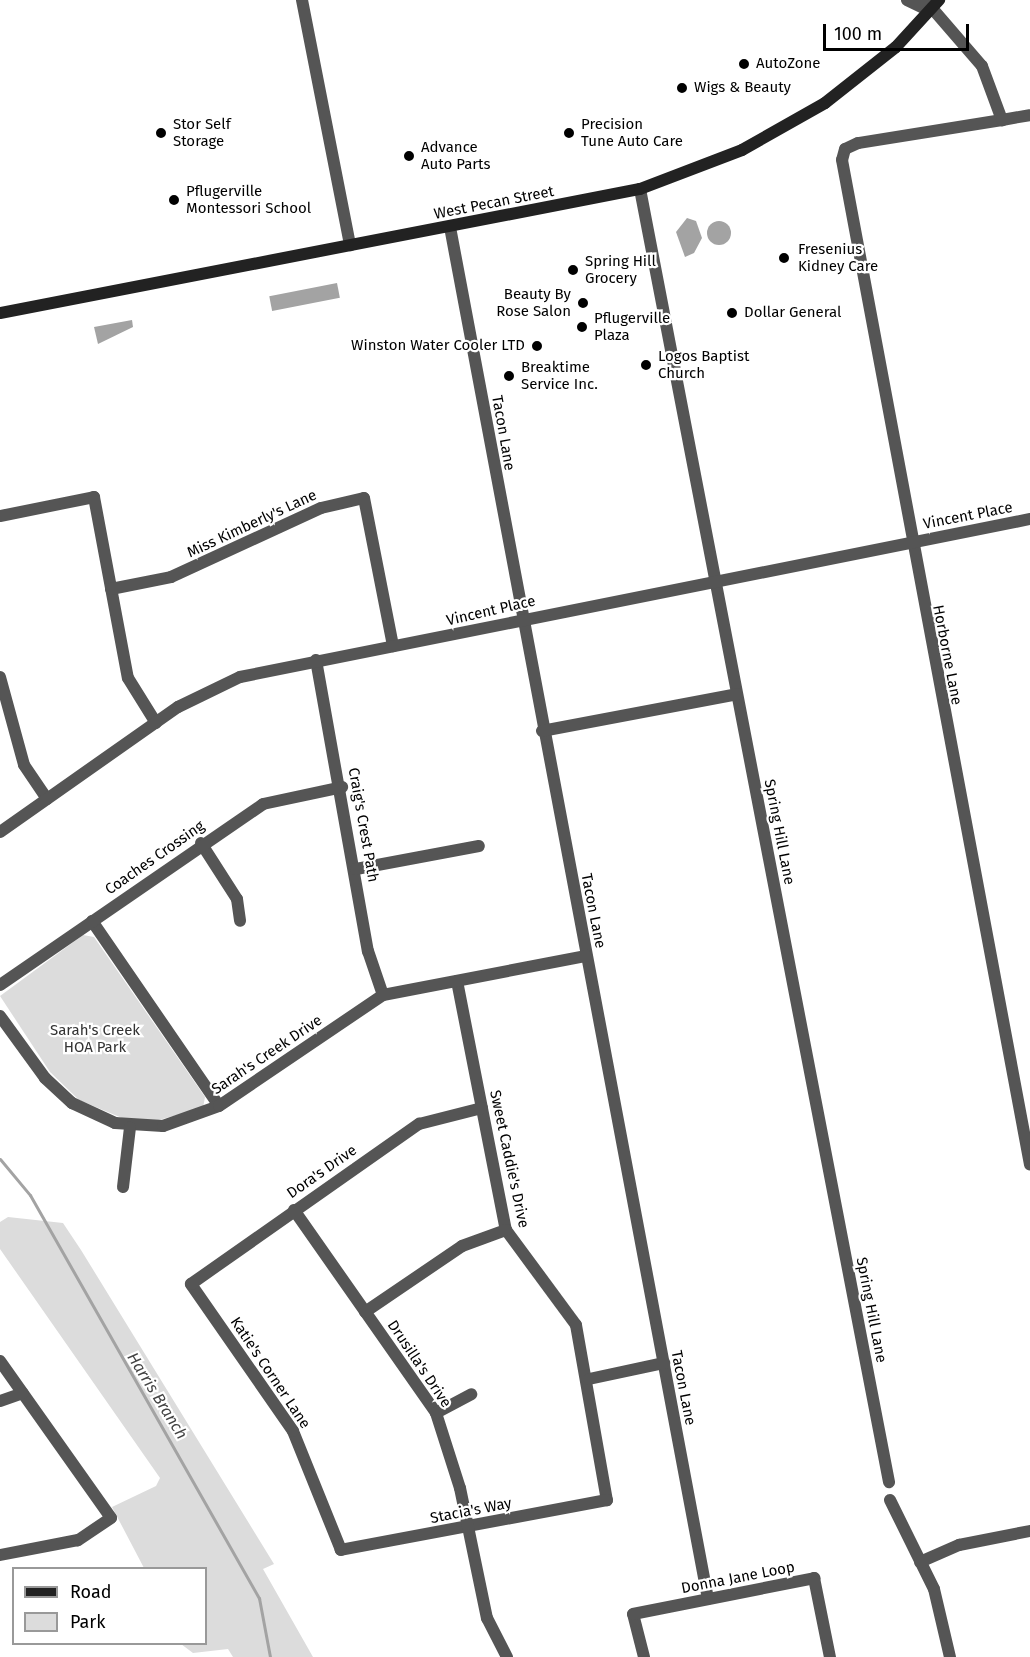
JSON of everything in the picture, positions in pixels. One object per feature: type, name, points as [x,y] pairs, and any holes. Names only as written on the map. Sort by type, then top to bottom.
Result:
[{"type":"main road","name":"West Pecan Street","points":[[0,313],[640,189],[742,150],[825,103],[868,71],[928,5],[939,0]]},
{"type":"street","points":[[302,0],[350,245]]},
{"type":"street","points":[[907,0],[928,5],[982,66],[1002,120],[1030,115]]},
{"type":"street","name":"Horborne Lane","points":[[1002,120],[845,149],[842,160],[911,543],[1030,1165]]},
{"type":"street","name":"Spring Hill Lane","points":[[640,189],[889,1482]]},
{"type":"street","name":"Tacon Lane","points":[[450,227],[521,618],[708,1599]]},
{"type":"street","points":[[0,516],[94,496],[128,678],[156,723]]},
{"type":"street","name":"Miss Kimberly's Lane","points":[[111,589],[171,577],[321,508],[364,498],[393,646]]},
{"type":"street","name":"Vincent Place","points":[[0,832],[156,723],[213,687],[316,660],[716,579],[1030,519]]},
{"type":"street","name":"Craig's Crest Path","points":[[316,660],[357,869],[368,951],[383,994]]},
{"type":"street","points":[[0,677],[21,757],[47,799]]},
{"type":"street","points":[[543,731],[736,694]]},
{"type":"street","name":"Coaches Crossing","points":[[0,985],[201,843],[269,801],[342,787]]},
{"type":"street","points":[[201,843],[237,899],[240,921]]},
{"type":"street","points":[[357,869],[479,846]]},
{"type":"street","points":[[92,921],[219,1107]]},
{"type":"street","name":"Sarah's Creek Drive","points":[[0,1016],[58,1092],[97,1116],[130,1127],[180,1122],[219,1107],[383,994],[586,956]]},
{"type":"street","name":"Sweet Caddie's Drive","points":[[457,981],[506,1230],[576,1325],[590,1379],[607,1500]]},
{"type":"street","name":"Dora's Drive","points":[[191,1284],[419,1124],[482,1108]]},
{"type":"street","points":[[123,1187],[130,1127]]},
{"type":"street","name":"Drusilla's Drive","points":[[294,1210],[436,1413],[469,1527],[487,1618],[507,1657]]},
{"type":"street","points":[[365,1312],[462,1246],[506,1230]]},
{"type":"street","name":"Katie's Corner Lane","points":[[191,1284],[293,1431],[341,1550]]},
{"type":"street","points":[[0,1360],[111,1518],[78,1540],[0,1555]]},
{"type":"street","points":[[590,1379],[664,1364]]},
{"type":"street","points":[[0,1401],[23,1393]]},
{"type":"street","points":[[436,1413],[471,1394]]},
{"type":"street","name":"Stacia's Way","points":[[341,1550],[607,1500]]},
{"type":"street","points":[[890,1500],[940,1607],[950,1657]]},
{"type":"street","points":[[920,1562],[959,1545],[1030,1532]]},
{"type":"street","name":"Donna Jane Loop","points":[[644,1657],[633,1614],[814,1578],[830,1657]]},
{"type":"green space","name":"Sarah's Creek HOA Park","points":[[83,935],[94,937],[205,1097],[203,1108],[155,1121],[122,1118],[79,1100],[50,1072],[0,996]]},
{"type":"green space","points":[[8,1217],[63,1223],[274,1564],[263,1569],[313,1657],[233,1657],[228,1649],[193,1653],[182,1645],[207,1645],[207,1567],[143,1567],[112,1507],[156,1486],[160,1478],[0,1249],[0,1222]]},
{"type":"shaded area","points":[[687,218],[696,221],[702,238],[694,253],[685,257],[676,232]]},
{"type":"shaded area","points":[[719,221],[728,224],[731,233],[728,242],[719,245],[710,242],[707,233],[710,224]]},
{"type":"shaded area","points":[[337,283],[340,298],[272,311],[269,296]]},
{"type":"shaded area","points":[[132,320],[133,327],[98,344],[94,327]]},
{"type":"waterway","name":"Harris Branch","points":[[0,1159],[30,1195],[259,1598],[270,1657]]},
{"type":"place","name":"AutoZone","points":[[744,64]]},
{"type":"place","name":"Wigs & Beauty","points":[[682,88]]},
{"type":"place","name":"Stor Self Storage","points":[[161,133]]},
{"type":"place","name":"Precision Tune Auto Care","points":[[569,133]]},
{"type":"place","name":"Advance Auto Parts","points":[[409,156]]},
{"type":"place","name":"Pflugerville Montessori School","points":[[174,200]]},
{"type":"place","name":"Fresenius Kidney Care","points":[[784,258]]},
{"type":"place","name":"Spring Hill Grocery","points":[[573,270]]},
{"type":"place","name":"Beauty By Rose Salon","points":[[583,303]]},
{"type":"place","name":"Dollar General","points":[[732,313]]},
{"type":"place","name":"Pflugerville Plaza","points":[[582,327]]},
{"type":"place","name":"Winston Water Cooler LTD","points":[[537,346]]},
{"type":"place","name":"Logos Baptist Church","points":[[646,365]]},
{"type":"place","name":"Breaktime Service Inc.","points":[[509,376]]}]
